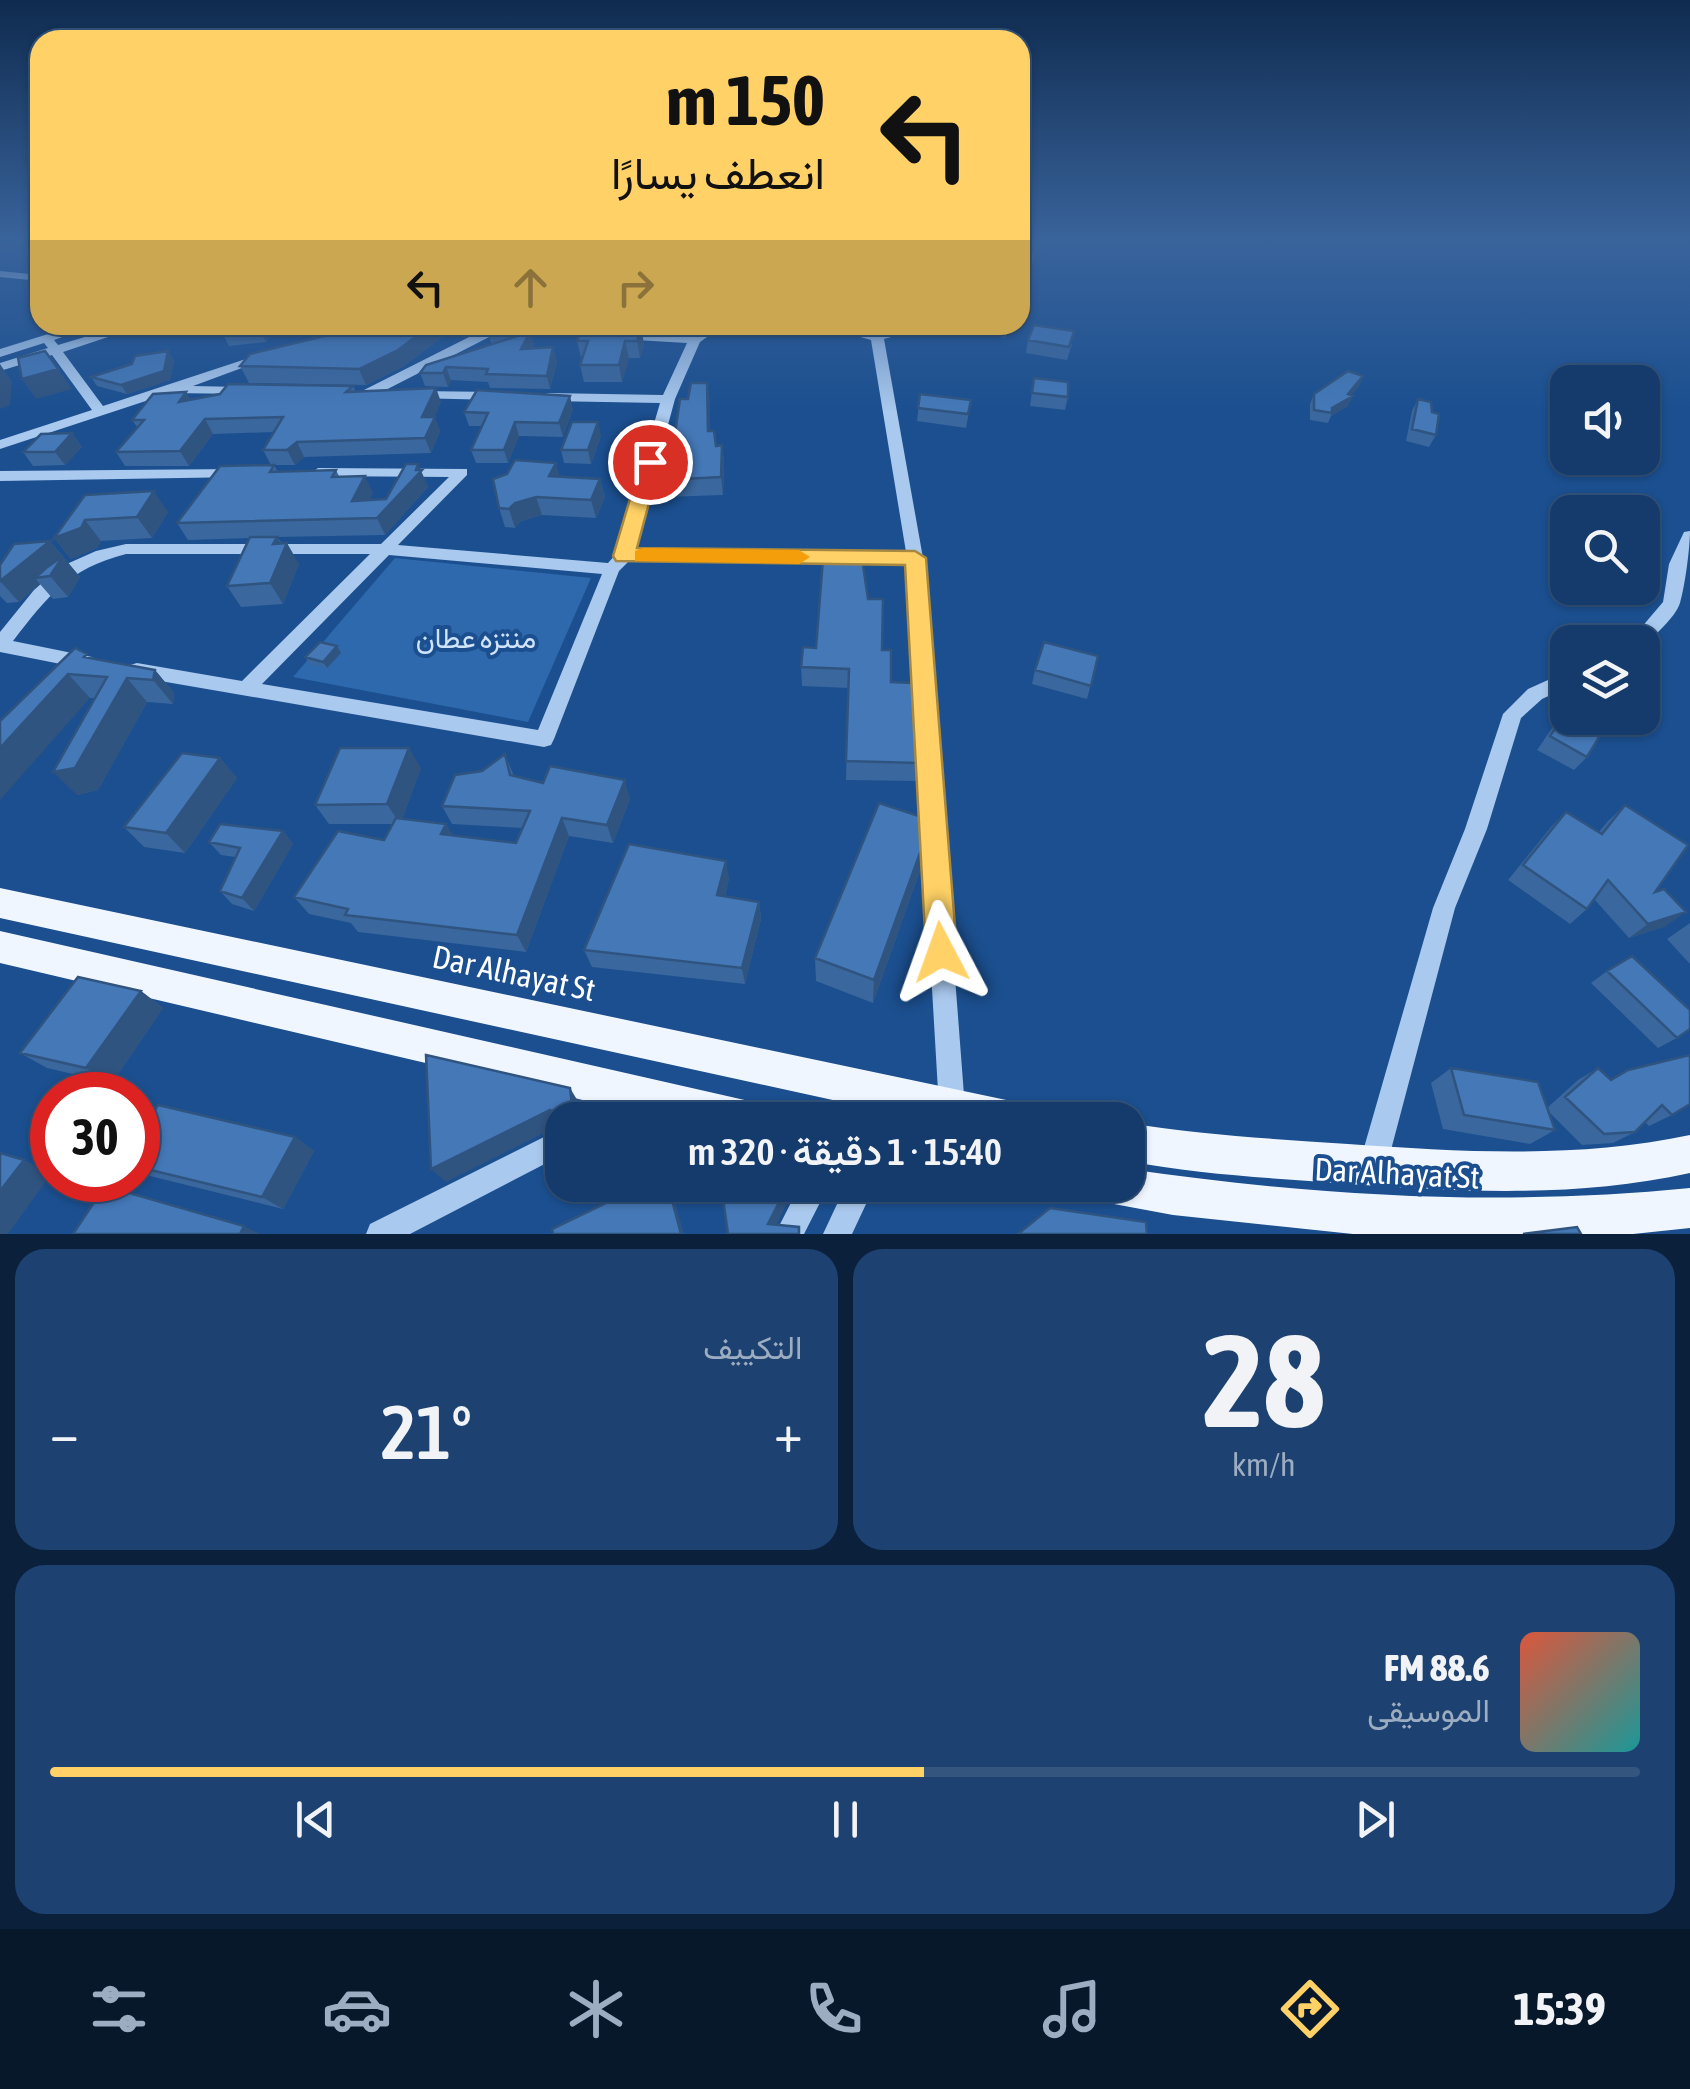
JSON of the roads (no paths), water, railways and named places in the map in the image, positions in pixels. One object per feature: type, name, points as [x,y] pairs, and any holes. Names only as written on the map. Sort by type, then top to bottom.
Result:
[{"type":"main road","name":"Dar Alhayat St","points":[[0,903],[920,1102]]},
{"type":"main road","points":[[118,972],[146,935]]},
{"type":"main road","points":[[0,948],[676,1102]]},
{"type":"main road","name":"Dar Alhayat St","points":[[1145,1145],[1185,1153],[1506,1174],[1599,1170],[1690,1154]]},
{"type":"main road","name":"Dar Alhayat St","points":[[1145,1192],[1214,1202],[1533,1228],[1690,1208]]},
{"type":"street","points":[[0,368],[69,335]]},
{"type":"street","points":[[0,352],[92,335]]},
{"type":"street","points":[[291,348],[331,335]]},
{"type":"street","points":[[365,394],[482,335]]},
{"type":"street","points":[[625,335],[695,340]]},
{"type":"street","points":[[703,335],[695,340],[668,399],[618,562],[544,739],[112,666],[60,666],[0,644],[58,574],[86,557],[126,549],[381,549],[618,562],[915,558]]},
{"type":"street","points":[[877,335],[915,558],[952,1102]]},
{"type":"street","points":[[50,344],[98,410]]},
{"type":"street","points":[[0,445],[273,354]]},
{"type":"street","points":[[168,390],[266,392]]},
{"type":"street","points":[[345,394],[516,397]]},
{"type":"street","points":[[535,397],[668,399]]},
{"type":"street","points":[[246,688],[462,472],[308,474]]},
{"type":"street","points":[[0,476],[250,474]]},
{"type":"street","points":[[1653,625],[1671,604],[1677,564],[1690,536]]},
{"type":"street","points":[[1373,1166],[1444,908],[1476,829],[1513,714],[1535,694],[1550,687]]},
{"type":"street","points":[[640,1102],[652,1096]]},
{"type":"street","points":[[380,1234],[545,1150]]},
{"type":"street","points":[[789,1234],[806,1202]]},
{"type":"street","points":[[838,1234],[853,1202]]},
{"type":"park label","name":"منتزه عطان","points":[[476,638]]}]
